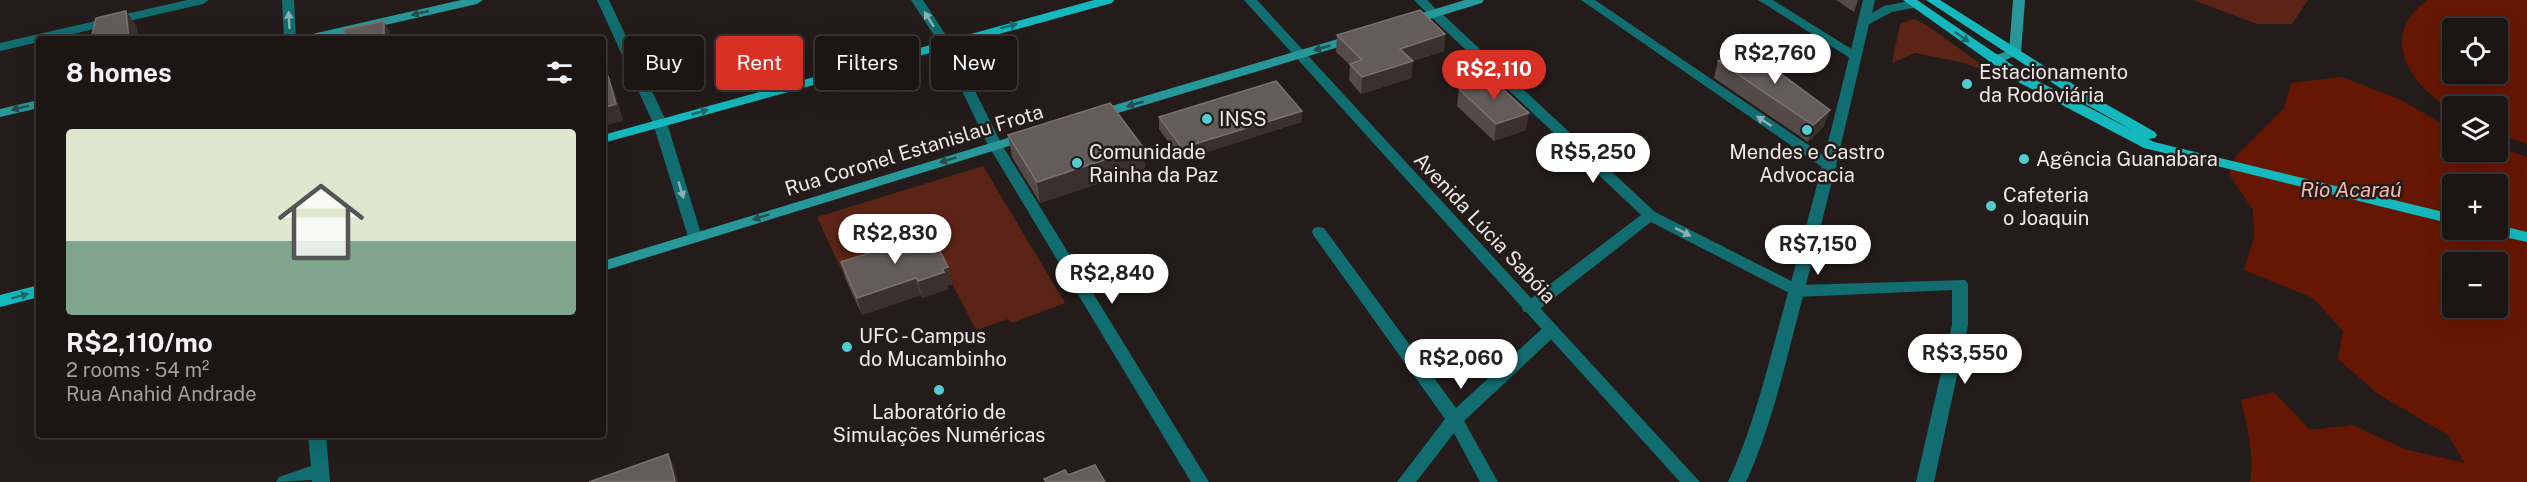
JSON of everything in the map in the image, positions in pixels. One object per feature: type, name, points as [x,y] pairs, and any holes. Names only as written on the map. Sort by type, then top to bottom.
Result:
[{"type":"main road","points":[[320,36],[450,3],[477,0]]},
{"type":"main road","points":[[975,36],[1108,0]]},
{"type":"main road","points":[[1389,28],[1478,0]]},
{"type":"main road","points":[[1932,0],[2123,121],[2205,160]]},
{"type":"main road","points":[[2015,53],[2019,0]]},
{"type":"main road","points":[[1911,2],[2029,83],[2133,138],[2166,151],[2442,217]]},
{"type":"main road","points":[[1085,119],[1367,34]]},
{"type":"main road","points":[[606,138],[931,48]]},
{"type":"main road","points":[[1994,60],[2015,53]]},
{"type":"main road","points":[[0,113],[36,105]]},
{"type":"main road","name":"Rua Coronel Estanislau Frota","points":[[606,265],[1040,132]]},
{"type":"main road","points":[[2508,233],[2527,237]]},
{"type":"main road","points":[[0,301],[36,292]]},
{"type":"street","points":[[48,36],[203,0]]},
{"type":"street","points":[[288,0],[290,36]]},
{"type":"street","points":[[603,0],[660,123],[695,237]]},
{"type":"street","points":[[917,0],[940,36]]},
{"type":"street","name":"Avenida Lúcia Sabóia","points":[[1251,0],[1691,482]]},
{"type":"street","points":[[1420,0],[1650,215],[1797,291],[1960,284],[1960,325],[1926,482]]},
{"type":"street","points":[[1587,0],[1830,166]]},
{"type":"street","points":[[1764,0],[1855,55]]},
{"type":"street","points":[[1737,482],[1748,458],[1771,386],[1830,166],[1869,0]]},
{"type":"street","points":[[1863,23],[1888,9],[1911,2]]},
{"type":"street","points":[[0,47],[36,39]]},
{"type":"street","points":[[968,90],[995,145],[1200,482]]},
{"type":"street","points":[[1530,308],[1650,215]]},
{"type":"street","points":[[1319,232],[1455,419],[1489,482]]},
{"type":"street","points":[[1406,482],[1455,419],[1551,330]]},
{"type":"street","points":[[285,482],[320,476],[317,438]]},
{"type":"shaded area","points":[[2193,0],[2308,0],[2292,24],[2257,24]]},
{"type":"shaded area","points":[[1914,19],[1928,26],[1997,76],[1965,63],[1915,53],[1892,63],[1900,24]]},
{"type":"shaded area","points":[[983,166],[1065,303],[1011,323],[1008,319],[976,330],[935,250],[846,280],[817,217]]},
{"type":"water","points":[[2428,0],[2527,0],[2527,144],[2508,137],[2508,96],[2442,96],[2442,103],[2423,87],[2405,59],[2402,44],[2404,28],[2413,14]]},
{"type":"water","name":"Rio Acaraú","points":[[2342,77],[2399,99],[2442,123],[2442,162],[2508,162],[2508,150],[2527,157],[2527,482],[2250,482],[2251,451],[2241,400],[2274,392],[2310,430],[2353,425],[2404,449],[2465,463],[2448,435],[2378,394],[2338,359],[2343,331],[2313,298],[2244,270],[2254,237],[2253,210],[2229,174],[2236,156],[2284,108],[2291,83]]},
{"type":"building","points":[[1420,10],[1445,34],[1400,49],[1413,61],[1362,77],[1350,64],[1362,60],[1337,35]]},
{"type":"building","points":[[126,11],[129,36],[92,36],[96,18]]},
{"type":"building","points":[[384,21],[384,36],[344,36],[344,29]]},
{"type":"building","points":[[1747,49],[1830,110],[1813,125],[1718,61]]},
{"type":"building","points":[[606,76],[608,76],[616,104],[606,107]]},
{"type":"building","points":[[1491,78],[1529,113],[1496,124],[1459,89]]},
{"type":"building","points":[[1276,81],[1302,111],[1182,148],[1159,117]]},
{"type":"building","points":[[1110,103],[1143,147],[1037,182],[1008,135]]},
{"type":"building","points":[[931,233],[948,267],[942,269],[944,272],[918,281],[916,278],[857,298],[841,262]]},
{"type":"building","points":[[668,454],[675,481],[589,482]]},
{"type":"building","points":[[1095,465],[1105,482],[1046,482],[1044,479],[1065,470],[1068,475]]},
{"type":"place","name":"Estacionamento da Rodoviária","points":[[1967,84]]},
{"type":"place","name":"INSS","points":[[1207,119]]},
{"type":"place","name":"Mendes e Castro Advocacia","points":[[1807,130]]},
{"type":"place","name":"Agência Guanabara","points":[[2024,159]]},
{"type":"place","name":"Comunidade Rainha da Paz","points":[[1077,163]]},
{"type":"place","name":"Cafeteria o Joaquin","points":[[1991,206]]},
{"type":"place","name":"UFC - Campus do Mucambinho","points":[[847,347]]},
{"type":"place","name":"Laboratório de Simulações Numéricas","points":[[939,390]]}]
